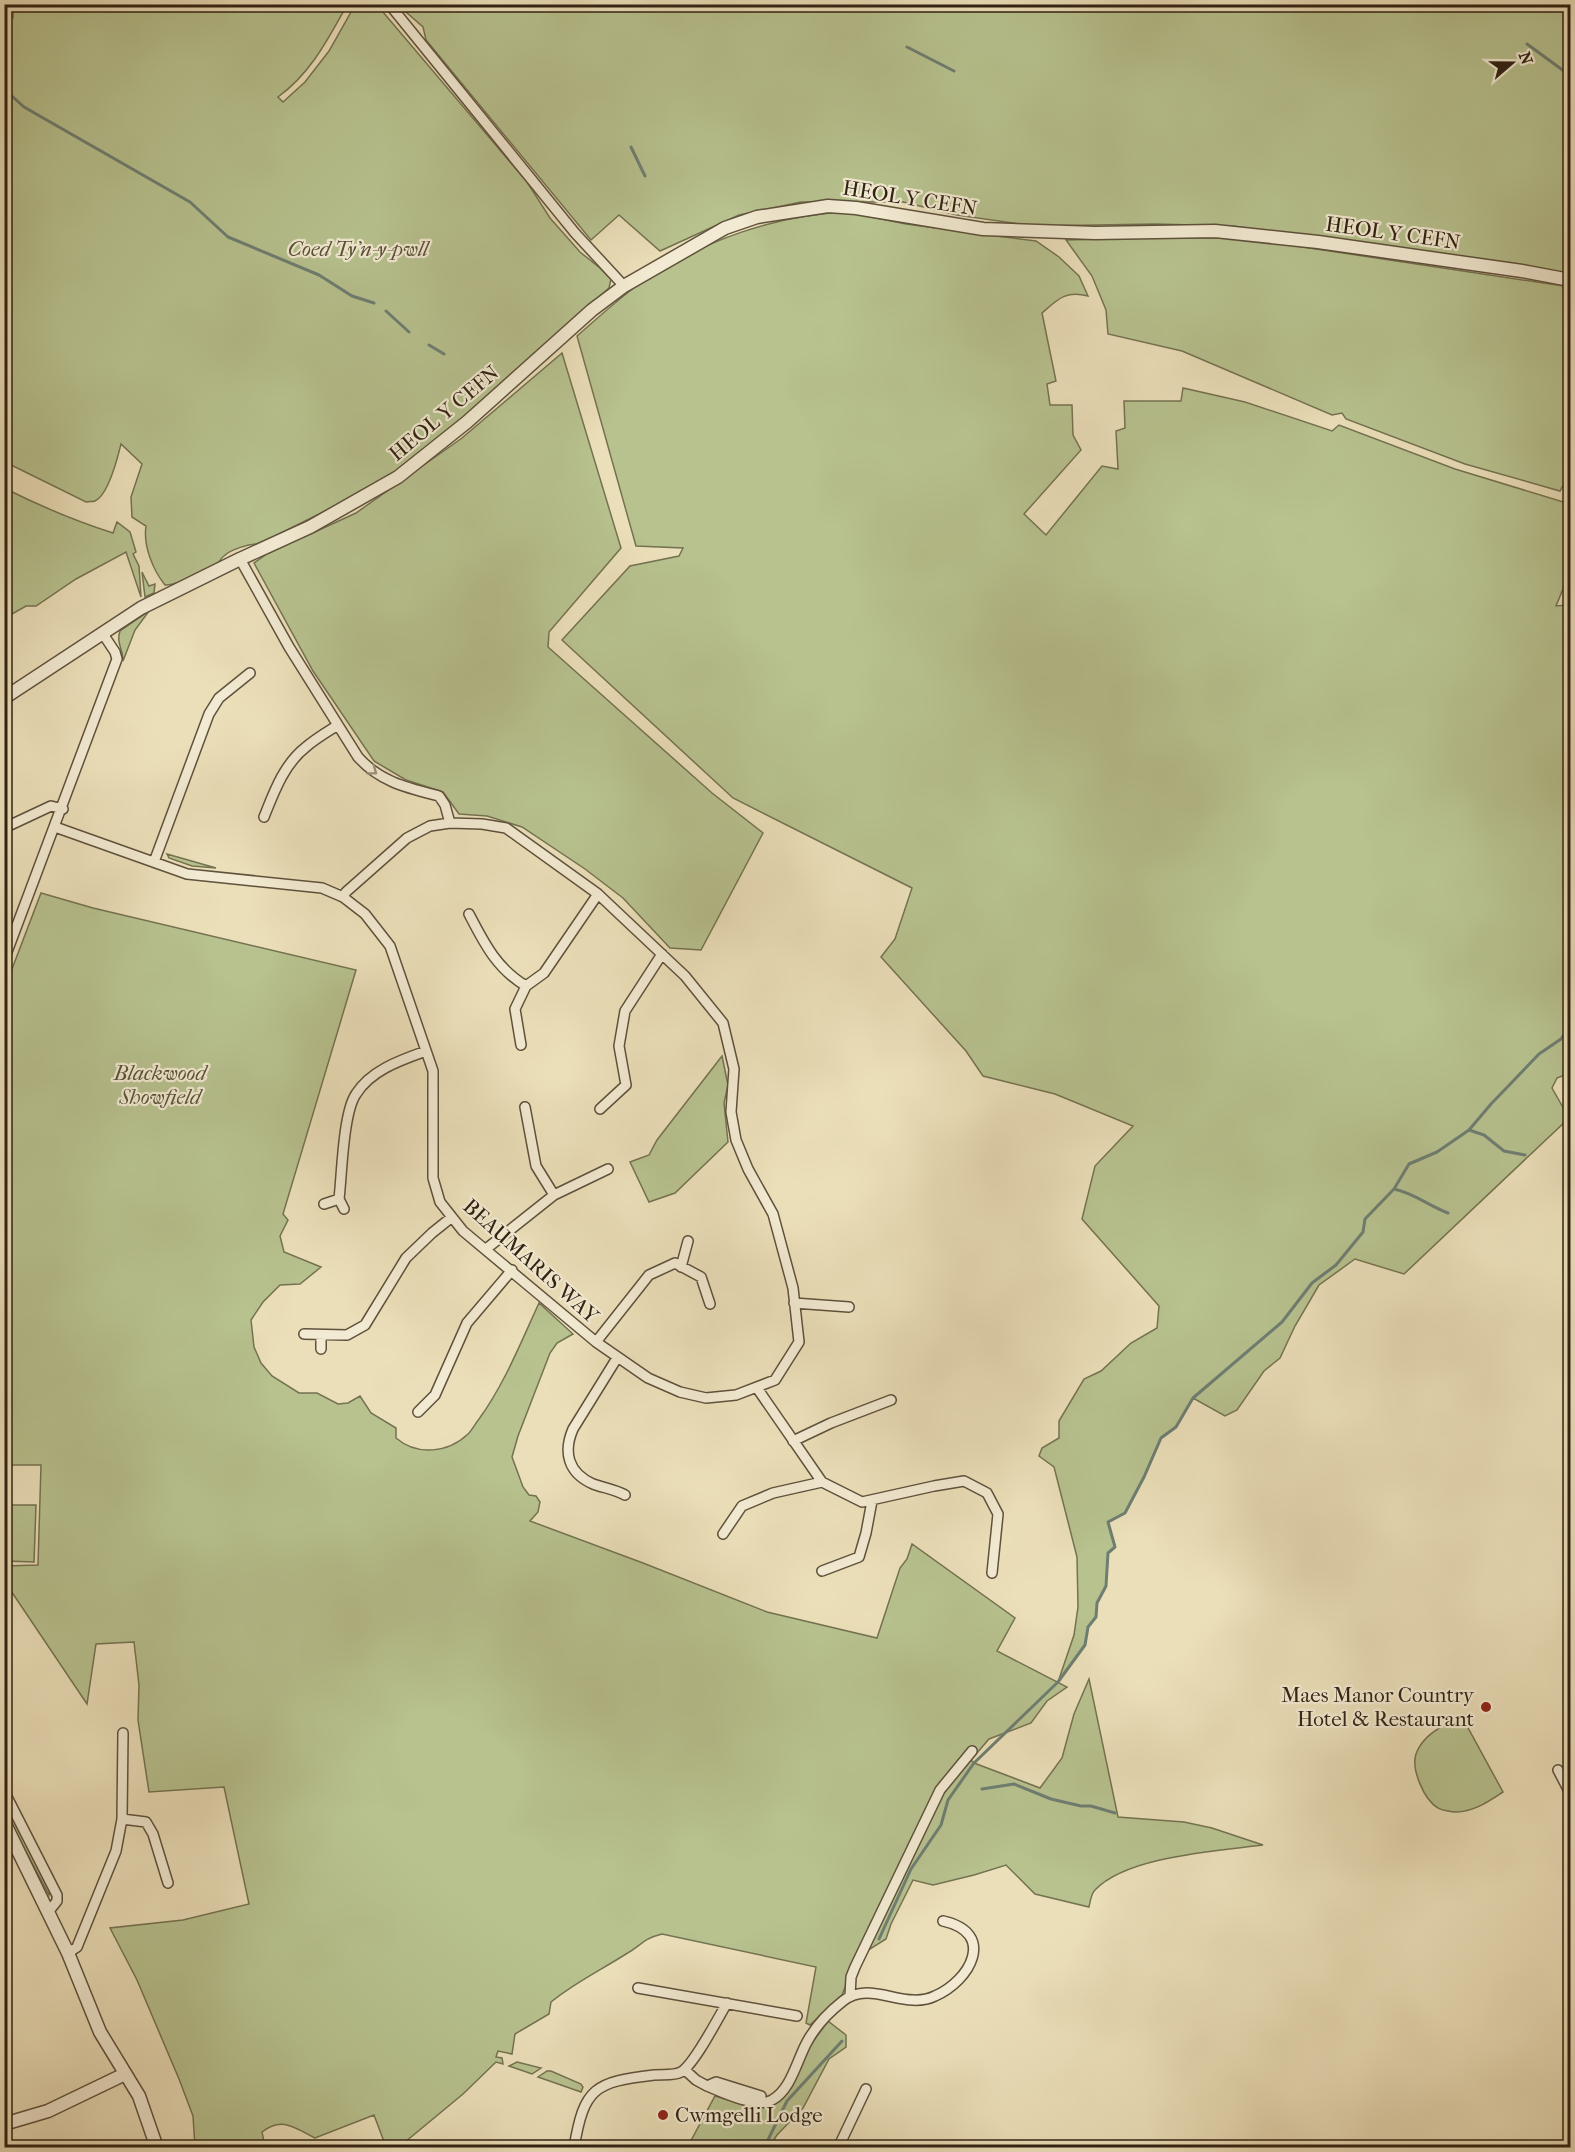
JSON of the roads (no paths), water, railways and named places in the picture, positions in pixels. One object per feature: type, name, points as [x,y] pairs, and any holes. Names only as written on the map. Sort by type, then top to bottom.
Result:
[{"type":"street","points":[[389,4],[575,233],[624,286]]},
{"type":"street","name":"HEOL Y CEFN","points":[[4,699],[147,605],[310,527],[398,477],[467,422],[592,310],[624,286],[724,228],[757,217],[828,206],[856,208],[983,229],[1095,233],[1226,232],[1318,242],[1570,280]]},
{"type":"street","points":[[240,559],[289,646],[358,757],[368,769],[380,777],[407,788],[439,796],[445,804],[450,823]]},
{"type":"street","points":[[4,960],[63,809],[117,659],[103,634]]},
{"type":"street","points":[[154,862],[209,714],[219,698],[248,675],[251,686]]},
{"type":"street","points":[[264,817],[274,793],[295,758],[306,747],[338,725]]},
{"type":"street","points":[[4,828],[51,806],[63,809]]},
{"type":"street","name":"BEAUMARIS WAY","points":[[56,827],[194,876],[321,888],[344,897],[365,914],[390,946],[433,1071],[433,1178],[440,1202],[463,1231],[596,1342],[648,1378],[680,1392],[706,1398],[736,1395],[776,1380],[799,1342],[793,1288],[773,1214],[748,1169],[736,1140],[731,1112],[734,1069],[723,1023],[685,976],[598,894],[506,828],[482,824],[450,823],[430,826],[407,838],[378,862],[346,892],[344,897]]},
{"type":"street","points":[[521,1045],[515,1010],[526,986],[544,974],[598,894]]},
{"type":"street","points":[[469,914],[492,957],[501,968],[526,986]]},
{"type":"street","points":[[475,925],[485,920]]},
{"type":"street","points":[[600,1109],[626,1085],[619,1046],[625,1011],[662,954]]},
{"type":"street","points":[[344,1209],[339,1199],[349,1110],[354,1095],[379,1071],[426,1051]]},
{"type":"street","points":[[525,1107],[536,1166],[554,1195]]},
{"type":"street","points":[[486,1249],[554,1195],[608,1169]]},
{"type":"street","points":[[324,1204],[339,1199]]},
{"type":"street","points":[[304,1334],[347,1335],[365,1325],[406,1258],[452,1217]]},
{"type":"street","points":[[681,1267],[688,1241]]},
{"type":"street","points":[[596,1342],[649,1275],[675,1263],[701,1277],[711,1304]]},
{"type":"street","points":[[418,1413],[435,1395],[467,1323],[512,1270]]},
{"type":"street","points":[[794,1303],[849,1307]]},
{"type":"street","points":[[321,1336],[321,1349]]},
{"type":"street","points":[[617,1358],[573,1429],[568,1440],[567,1451],[570,1462],[577,1473],[596,1485],[614,1484],[624,1495]]},
{"type":"street","points":[[758,1388],[822,1482],[862,1502],[964,1481],[987,1493],[998,1514],[992,1573]]},
{"type":"street","points":[[793,1441],[831,1423],[891,1400]]},
{"type":"street","points":[[723,1534],[742,1506],[772,1493],[822,1482]]},
{"type":"street","points":[[822,1570],[858,1557],[866,1533],[872,1501]]},
{"type":"street","points":[[69,1953],[77,1947],[116,1851],[122,1820],[123,1734]]},
{"type":"street","points":[[850,1996],[851,1977],[855,1967],[940,1791],[972,1751]]},
{"type":"street","points":[[1558,1770],[1570,1793]]},
{"type":"street","points":[[4,1791],[57,1895],[57,1901],[49,1911]]},
{"type":"street","points":[[122,1820],[146,1822],[153,1834],[168,1883]]},
{"type":"street","points":[[4,1822],[69,1953],[100,2032],[139,2096],[158,2148]]},
{"type":"street","points":[[685,2070],[707,2086],[760,2103],[771,2101],[783,2091],[816,2028],[842,2001],[850,1996],[874,1992],[906,2001],[921,2000],[935,1996],[953,1983],[971,1964],[973,1941],[968,1931],[957,1924],[943,1921]]},
{"type":"street","points":[[638,1989],[797,2016]]},
{"type":"street","points":[[574,2148],[577,2129],[587,2102],[595,2090],[602,2085],[625,2079],[680,2073],[685,2070],[727,2003]]},
{"type":"street","points":[[4,2124],[48,2111],[125,2074]]},
{"type":"street","points":[[707,2086],[716,2082],[761,2096]]},
{"type":"street","points":[[838,2148],[866,2090]]},
{"type":"waterway","points":[[1527,44],[1568,74]]},
{"type":"waterway","points":[[907,47],[954,71]]},
{"type":"waterway","points":[[4,89],[24,107],[190,202],[228,237],[319,275],[352,296],[374,303]]},
{"type":"waterway","points":[[631,147],[645,176]]},
{"type":"waterway","points":[[386,311],[409,332]]},
{"type":"waterway","points":[[429,345],[444,354]]},
{"type":"waterway","points":[[879,1939],[911,1869],[941,1825],[948,1800],[974,1763],[1058,1682],[1085,1645],[1088,1627],[1096,1617],[1097,1603],[1106,1586],[1108,1553],[1115,1547],[1108,1522],[1125,1513],[1161,1438],[1176,1427],[1193,1398],[1282,1322],[1312,1283],[1336,1265],[1363,1232],[1365,1219],[1394,1189],[1409,1164],[1437,1152],[1469,1130],[1539,1054],[1561,1039],[1570,1026]]},
{"type":"waterway","points":[[1469,1130],[1484,1135],[1504,1151],[1525,1155]]},
{"type":"waterway","points":[[1394,1189],[1408,1193],[1448,1213]]},
{"type":"waterway","points":[[982,1789],[1014,1784],[1051,1799],[1115,1813]]},
{"type":"waterway","points":[[764,2148],[787,2101],[842,2041]]},
{"type":"place","name":"Maes Manor Country Hotel & Restaurant","points":[[1486,1707]]},
{"type":"place","name":"Cwmgelli Lodge","points":[[663,2115]]},
{"type":"park label","name":"Coed Ty'n-y-pwll","points":[[358,249]]},
{"type":"park label","name":"Blackwood Showfield","points":[[160,1085]]}]
